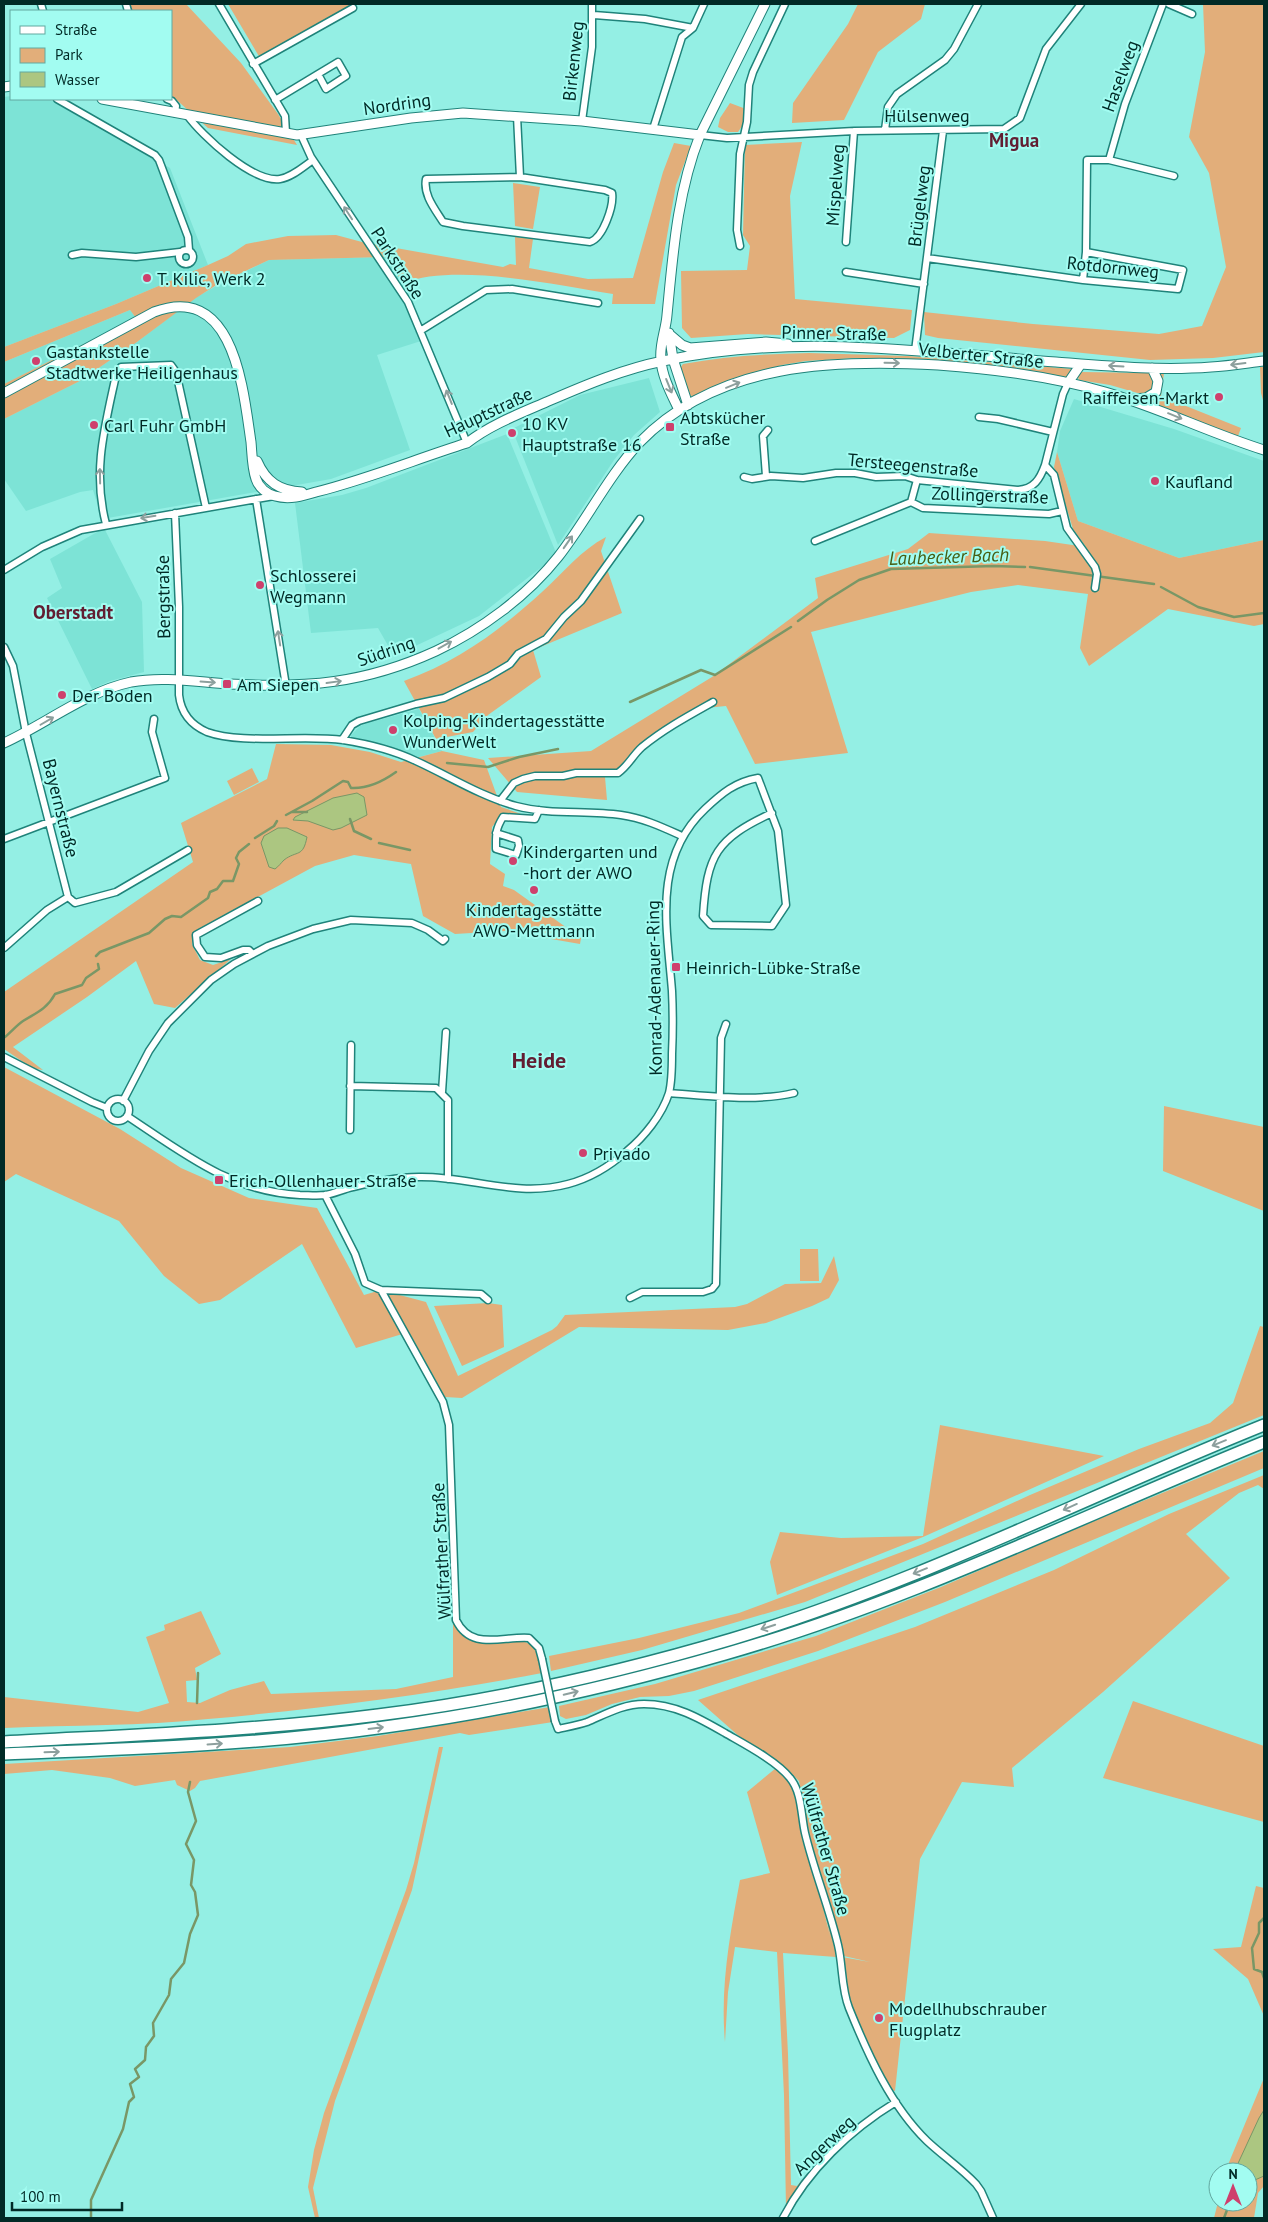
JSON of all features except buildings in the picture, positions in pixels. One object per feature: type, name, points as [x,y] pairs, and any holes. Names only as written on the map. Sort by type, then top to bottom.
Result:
[{"type":"highway","points":[[4,1742],[266,1726],[378,1715],[513,1692],[645,1663],[734,1638],[872,1590],[1264,1425]]},
{"type":"highway","points":[[4,1754],[264,1741],[383,1728],[483,1712],[647,1676],[728,1653],[870,1605],[974,1564],[1264,1442]]},
{"type":"street","points":[[219,4],[285,116],[286,133]]},
{"type":"street","name":"Birkenweg","points":[[582,121],[592,48],[594,15],[592,4]]},
{"type":"street","points":[[653,129],[682,37],[693,28],[704,4]]},
{"type":"street","points":[[679,410],[661,361],[661,347],[667,321],[680,202],[693,152],[700,135],[765,4]]},
{"type":"street","points":[[740,246],[737,230],[740,154],[747,122],[752,72],[784,4]]},
{"type":"street","points":[[885,130],[888,107],[896,94],[945,60],[954,49],[978,4]]},
{"type":"street","name":"Hülsenweg","points":[[700,135],[715,138],[885,130],[1004,129],[1020,118],[1046,49],[1081,4]]},
{"type":"street","name":"Haselweg","points":[[1109,160],[1125,104],[1163,4]]},
{"type":"street","points":[[1169,4],[1192,14]]},
{"type":"street","points":[[254,64],[353,8]]},
{"type":"street","points":[[594,15],[645,19],[693,28]]},
{"type":"street","points":[[275,100],[318,74],[338,62],[346,76],[326,89],[318,74]]},
{"type":"street","points":[[58,100],[155,155],[159,160],[188,237],[189,250],[193,257],[188,264],[180,261],[180,252]]},
{"type":"street","name":"Nordring","points":[[107,100],[301,135],[436,115],[462,113],[582,121],[700,135]]},
{"type":"street","points":[[170,100],[176,106],[175,113]]},
{"type":"street","points":[[187,115],[201,132],[241,165],[265,177],[278,179],[287,177],[313,160]]},
{"type":"street","points":[[517,116],[520,177]]},
{"type":"street","name":"Mispelweg","points":[[846,242],[854,131]]},
{"type":"street","name":"Brügelweg","points":[[915,351],[943,131]]},
{"type":"street","name":"Parkstraße","points":[[301,135],[313,160],[408,302],[467,442]]},
{"type":"street","points":[[1083,280],[1086,252],[1087,160],[1109,160],[1174,176]]},
{"type":"street","points":[[520,177],[605,190],[612,193],[613,200],[600,234],[595,240],[590,242],[443,222],[431,203],[425,186],[426,180],[520,177]]},
{"type":"street","points":[[72,255],[82,253],[143,256],[189,250]]},
{"type":"street","name":"Rotdornweg","points":[[927,258],[1083,280],[1178,289],[1183,270],[1086,252]]},
{"type":"street","points":[[846,272],[924,284]]},
{"type":"street","points":[[420,331],[486,290],[512,289],[598,303]]},
{"type":"street","points":[[4,392],[154,312],[176,306],[198,309],[214,319],[223,331],[233,354],[240,379],[256,478],[263,490],[273,496]]},
{"type":"street","points":[[667,321],[673,359],[688,405]]},
{"type":"street","points":[[669,334],[682,345],[690,348],[766,342],[787,343],[800,347]]},
{"type":"street","name":"Pinner Straße","points":[[673,359],[730,351],[800,347],[915,351],[1152,368],[1212,367],[1264,360]]},
{"type":"street","name":"Hauptstraße","points":[[273,496],[290,498],[364,480],[467,442],[482,433],[596,380],[673,359]]},
{"type":"street","name":"Velberter Straße","points":[[688,405],[723,388],[767,372],[820,364],[903,363],[953,366],[991,370],[1068,383],[1129,399],[1264,450]]},
{"type":"street","points":[[1081,364],[1063,394],[1046,465],[1054,474],[1062,511],[1070,533],[1096,570],[1095,588]]},
{"type":"street","points":[[106,524],[100,490],[101,446],[116,375],[121,367],[131,365],[171,365],[176,372],[206,508]]},
{"type":"street","points":[[1129,399],[1146,398],[1156,392],[1158,381],[1152,368]]},
{"type":"street","name":"Südring","points":[[4,744],[89,698],[111,688],[133,682],[155,679],[286,686],[328,683],[377,673],[440,649],[481,625],[537,580],[558,557],[625,460],[641,441],[667,418],[688,405]]},
{"type":"street","points":[[979,417],[998,419],[1053,432]]},
{"type":"street","points":[[766,476],[763,436],[768,430]]},
{"type":"street","points":[[252,450],[262,472],[272,484],[292,492]]},
{"type":"street","name":"Tersteegenstraße","points":[[744,477],[752,479],[766,476],[803,478],[856,473],[876,477],[906,476],[917,480],[1026,489],[1038,480],[1046,465]]},
{"type":"street","name":"Zollingerstraße","points":[[917,480],[911,502],[923,508],[1049,514],[1062,511]]},
{"type":"street","name":"Hauptstraße","points":[[4,570],[63,536],[106,524],[256,500],[292,492],[315,492]]},
{"type":"street","points":[[256,500],[286,686]]},
{"type":"street","points":[[815,541],[911,502]]},
{"type":"street","name":"Bergstraße","points":[[175,513],[181,709],[195,725],[208,732],[243,737],[296,737],[342,740],[400,754],[470,789],[500,801],[538,810],[621,815],[645,820],[682,836]]},
{"type":"street","points":[[342,740],[352,726],[359,721],[416,704],[444,698],[496,672],[510,664],[518,654],[546,640],[564,617],[581,601],[640,519]]},
{"type":"street","name":"Bayernstraße","points":[[4,647],[13,666],[26,733],[68,897]]},
{"type":"street","points":[[500,801],[514,783],[523,778],[563,776],[576,773],[618,773],[640,749],[656,736],[713,702]]},
{"type":"street","points":[[4,839],[165,778],[152,732],[154,719]]},
{"type":"street","name":"Konrad-Adenauer-Ring","points":[[325,1195],[398,1178],[422,1177],[508,1188],[535,1189],[569,1184],[615,1162],[636,1144],[649,1129],[669,1093],[673,1035],[665,906],[671,870],[682,836],[700,814],[724,791],[742,781],[758,778],[772,813]]},
{"type":"street","points":[[496,833],[496,828],[503,817],[536,819],[538,810]]},
{"type":"street","points":[[772,813],[778,831],[786,906],[782,915],[772,926],[711,926],[703,916],[703,908],[708,868],[716,853],[728,838],[743,827],[772,813]]},
{"type":"street","points":[[4,948],[47,910],[68,897],[76,903],[116,892],[188,850]]},
{"type":"street","points":[[253,954],[249,950],[243,950],[221,958],[205,957],[197,945],[196,935],[258,902]]},
{"type":"street","points":[[123,1101],[149,1051],[168,1023],[211,980],[253,954],[313,929],[351,920],[412,923],[428,930],[443,941],[445,939]]},
{"type":"street","points":[[630,1298],[642,1292],[703,1292],[712,1289],[716,1284],[721,1038],[726,1024]]},
{"type":"street","points":[[442,1092],[446,1032]]},
{"type":"street","points":[[350,1130],[351,1046]]},
{"type":"street","points":[[4,1057],[107,1108]]},
{"type":"street","points":[[350,1086],[436,1088],[442,1092],[448,1100],[448,1179]]},
{"type":"street","points":[[669,1093],[719,1096],[781,1096],[794,1093]]},
{"type":"street","points":[[123,1101],[113,1101],[107,1108],[107,1113],[114,1120],[118,1121],[127,1116]]},
{"type":"street","points":[[123,1101],[128,1108],[127,1116]]},
{"type":"street","points":[[127,1116],[208,1169],[252,1188],[286,1194],[325,1195]]},
{"type":"street","name":"Wülfrather Straße","points":[[325,1195],[355,1254],[366,1283],[381,1290],[443,1402],[449,1425],[456,1620],[461,1631],[470,1637],[480,1640],[529,1638],[539,1648],[558,1729],[586,1722],[608,1712],[643,1704],[679,1710],[693,1715],[740,1742],[783,1771],[791,1779],[796,1788],[805,1832],[839,1947],[841,1971],[848,2005],[870,2056],[896,2102]]},
{"type":"street","points":[[381,1290],[481,1294],[488,1300]]},
{"type":"street","points":[[896,2102],[927,2140],[976,2184],[993,2218]]},
{"type":"street","name":"Angerweg","points":[[783,2218],[800,2188],[819,2165],[882,2111],[896,2102]]},
{"type":"shaded area","points":[[10,96],[10,100],[51,100],[170,168],[208,265],[116,304],[4,347],[4,97]]},
{"type":"shaded area","points":[[385,257],[403,283],[421,341],[377,355],[410,450],[331,479],[102,519],[93,490],[80,492],[26,511],[4,479],[4,419],[78,382],[137,342],[195,298],[269,260]]},
{"type":"shaded area","points":[[130,310],[136,318],[4,384],[4,362]]},
{"type":"shaded area","points":[[649,378],[660,412],[634,435],[614,460],[558,545],[512,429],[580,395]]},
{"type":"shaded area","points":[[1074,399],[1174,429],[1264,461],[1264,540],[1179,558],[1078,521],[1057,452],[1060,431]]},
{"type":"shaded area","points":[[507,434],[557,555],[479,616],[394,656],[378,628],[311,633],[295,503],[342,495],[366,488]]},
{"type":"shaded area","points":[[104,528],[142,602],[144,672],[110,681],[92,689],[47,598],[62,588],[50,559]]},
{"type":"shaded area","name":"Kolping-Kindertagesstätte WunderWelt","points":[[419,709],[442,751],[419,757],[351,737],[360,726]]},
{"type":"green space","points":[[126,4],[186,4],[241,63],[278,114],[297,145],[208,128],[172,96],[172,10],[129,10]]},
{"type":"green space","points":[[228,4],[352,4],[260,58]]},
{"type":"green space","points":[[858,4],[925,4],[921,19],[878,52],[844,120],[792,123],[793,103],[848,24]]},
{"type":"green space","points":[[1203,4],[1264,4],[1264,352],[1213,358],[1150,360],[938,338],[925,335],[924,312],[1033,324],[1159,334],[1202,326],[1226,267],[1209,173],[1189,137],[1205,52]]},
{"type":"green space","points":[[730,103],[746,109],[745,122],[738,132],[728,132],[718,127],[720,118]]},
{"type":"green space","points":[[802,142],[790,196],[795,299],[912,310],[910,330],[894,338],[748,334],[691,338],[682,328],[681,271],[747,270],[750,246],[743,235],[745,145]]},
{"type":"green space","points":[[674,143],[691,146],[676,185],[655,304],[612,304],[613,294],[535,281],[478,275],[425,277],[403,283],[385,257],[269,260],[218,284],[196,298],[137,342],[78,382],[4,419],[4,384],[136,318],[130,310],[4,362],[4,347],[116,304],[208,265],[228,256],[246,244],[288,236],[336,235],[362,242],[503,267],[510,264],[516,265],[515,237],[533,239],[529,268],[588,279],[633,278],[663,172]]},
{"type":"green space","points":[[513,183],[540,187],[533,229],[515,226]]},
{"type":"green space","points":[[809,353],[908,356],[1074,369],[1065,378],[992,365],[857,358],[806,361],[782,365],[731,380],[693,397],[690,395],[680,368],[683,364],[714,359]]},
{"type":"green space","points":[[1260,367],[1264,367],[1264,404],[1261,393]]},
{"type":"green space","points":[[1082,372],[1149,373],[1154,381],[1153,390],[1150,393],[1141,394],[1110,385],[1079,380],[1077,375]]},
{"type":"green space","points":[[1157,372],[1164,373],[1161,396],[1241,428],[1238,436],[1146,401],[1154,398]]},
{"type":"green space","points":[[1057,452],[1078,521],[1179,558],[1264,540],[1264,624],[1254,626],[1168,609],[1089,666],[1080,648],[1088,594],[1018,585],[971,592],[811,632],[848,753],[755,764],[726,706],[705,708],[637,749],[620,770],[605,777],[607,800],[517,792],[488,758],[591,751],[712,677],[818,598],[815,578],[908,549],[929,533],[1045,541],[1086,547],[1073,529],[1054,467]]},
{"type":"green space","points":[[606,537],[601,551],[622,613],[533,650],[541,677],[488,715],[473,732],[436,739],[404,681],[443,664],[494,632],[542,592],[580,555]]},
{"type":"green space","points":[[276,744],[331,745],[370,752],[401,762],[442,751],[484,760],[501,807],[530,817],[502,815],[492,827],[490,864],[505,874],[503,886],[514,890],[581,938],[580,944],[505,931],[455,934],[423,916],[411,864],[354,855],[315,866],[197,930],[192,944],[200,960],[213,965],[231,959],[175,1008],[154,1004],[136,961],[13,1047],[43,1070],[32,1068],[4,1049],[4,992],[193,862],[181,823],[267,779]]},
{"type":"green space","points":[[252,768],[259,782],[234,795],[227,781]]},
{"type":"green space","points":[[4,1067],[120,1129],[181,1168],[249,1198],[317,1208],[364,1295],[381,1290],[426,1302],[458,1376],[552,1330],[565,1315],[735,1307],[747,1304],[785,1284],[821,1283],[834,1256],[839,1280],[829,1298],[812,1306],[766,1323],[728,1330],[579,1327],[462,1398],[445,1397],[409,1332],[356,1348],[302,1244],[220,1300],[199,1304],[164,1276],[119,1221],[16,1174],[4,1182]]},
{"type":"green space","points":[[1164,1106],[1264,1127],[1264,1211],[1163,1171]]},
{"type":"green space","points":[[800,1249],[818,1249],[819,1281],[800,1281]]},
{"type":"green space","points":[[488,1303],[502,1305],[504,1347],[462,1366],[434,1306]]},
{"type":"green space","points":[[1260,1326],[1264,1327],[1264,1415],[805,1602],[642,1650],[551,1671],[549,1656],[639,1638],[739,1613],[923,1544],[1030,1495],[1139,1449],[1210,1423],[1233,1403]]},
{"type":"green space","points":[[940,1425],[1104,1456],[923,1537],[777,1595],[770,1562],[780,1532],[841,1538],[923,1536]]},
{"type":"green space","points":[[1264,1451],[1264,1468],[945,1602],[818,1651],[694,1691],[669,1696],[640,1697],[612,1704],[586,1715],[566,1719],[560,1716],[559,1706],[655,1684],[816,1636],[941,1587]]},
{"type":"green space","points":[[1264,1475],[1264,1489],[1258,1485],[1239,1493],[1186,1534],[1230,1578],[1103,1692],[1012,1768],[1014,1787],[962,1782],[920,1859],[895,2091],[892,2090],[860,2030],[846,1988],[842,1957],[870,1962],[835,1954],[836,1957],[783,1953],[788,2054],[791,2185],[797,2186],[820,2159],[838,2143],[798,2186],[786,2208],[784,2095],[777,1952],[735,1947],[728,1992],[725,2042],[724,2021],[727,1961],[740,1880],[770,1873],[747,1792],[776,1768],[792,1785],[795,1793],[830,1936],[799,1781],[787,1769],[741,1738],[698,1700],[915,1627],[1054,1570],[1169,1514]]},
{"type":"green space","points":[[201,1611],[221,1654],[195,1668],[197,1680],[186,1681],[187,1702],[200,1703],[230,1690],[264,1681],[271,1694],[396,1689],[453,1677],[453,1619],[462,1633],[472,1640],[483,1643],[526,1642],[538,1654],[542,1673],[418,1694],[250,1715],[158,1723],[4,1728],[4,1697],[138,1712],[169,1703],[146,1637],[165,1630],[164,1625]]},
{"type":"green space","points":[[1133,1701],[1264,1746],[1264,1822],[1103,1778]]},
{"type":"green space","points":[[550,1707],[553,1722],[469,1735],[460,1733],[200,1781],[190,1791],[177,1785],[175,1780],[135,1786],[110,1778],[52,1770],[4,1774],[4,1764],[290,1747],[378,1736]]},
{"type":"green space","points":[[439,1747],[443,1747],[412,1890],[335,2101],[313,2188],[319,2218],[315,2218],[308,2187],[314,2150],[324,2113],[406,1890],[414,1863]]},
{"type":"green space","points":[[1256,1886],[1264,1888],[1264,2016],[1248,1979],[1213,1949],[1241,1947]]},
{"type":"green space","points":[[1264,2078],[1264,2186],[1258,2193],[1258,2162],[1229,2162]]},
{"type":"green space","points":[[1216,2212],[1255,2212],[1254,2218],[1214,2218]]},
{"type":"water","points":[[357,793],[364,797],[367,815],[341,828],[333,830],[308,821],[293,820],[295,817],[333,798]]},
{"type":"water","points":[[278,828],[287,828],[307,837],[304,848],[299,853],[284,860],[275,869],[269,867],[261,843],[264,836]]},
{"type":"water","points":[[1264,2110],[1264,2176],[1258,2179],[1258,2162],[1239,2162]]},
{"type":"waterway","name":"Laubecker Bach","points":[[798,621],[859,580],[891,569],[1025,567]]},
{"type":"waterway","name":"Laubecker Bach","points":[[1030,567],[1154,584]]},
{"type":"waterway","name":"Laubecker Bach","points":[[1161,587],[1198,607],[1234,617],[1264,613]]},
{"type":"waterway","name":"Laubecker Bach","points":[[630,702],[701,670],[715,675],[791,627]]},
{"type":"waterway","name":"Laubecker Bach","points":[[447,763],[488,767],[519,757],[558,749]]},
{"type":"waterway","name":"Laubecker Bach","points":[[286,815],[343,781],[348,782],[351,788],[369,786],[380,782],[396,772]]},
{"type":"waterway","name":"Laubecker Bach","points":[[292,812],[307,812]]},
{"type":"waterway","points":[[350,819],[354,831],[371,839]]},
{"type":"waterway","name":"Laubecker Bach","points":[[255,838],[274,826],[277,821]]},
{"type":"waterway","points":[[379,843],[410,850]]},
{"type":"waterway","name":"Laubecker Bach","points":[[96,956],[100,952],[149,933],[165,919],[172,916],[181,917],[208,898],[210,892],[217,889],[223,881],[233,881],[239,864],[236,858],[239,852],[249,844]]},
{"type":"waterway","name":"Laubecker Bach","points":[[5,1037],[21,1023],[45,1007],[55,994],[82,985],[86,978],[99,969],[98,964]]},
{"type":"waterway","points":[[197,1703],[198,1673]]},
{"type":"waterway","points":[[91,2218],[91,2200],[123,2129],[129,2102],[134,2097],[130,2084],[139,2077],[135,2069],[145,2060],[146,2047],[154,2036],[153,2023],[169,1995],[171,1979],[184,1963],[190,1934],[198,1915],[195,1892],[191,1885],[194,1860],[186,1844],[196,1821],[188,1792],[190,1782]]},
{"type":"waterway","points":[[1264,1918],[1259,1923],[1259,1933],[1252,1948],[1254,1969],[1262,1972],[1264,1978]]},
{"type":"waterway","points":[[1224,2218],[1226,2212]]},
{"type":"place","name":"T. Kilic, Werk 2","points":[[147,278]]},
{"type":"place","name":"Gastankstelle Stadtwerke Heiligenhaus","points":[[36,361]]},
{"type":"place","name":"Raiffeisen-Markt","points":[[1219,397]]},
{"type":"place","name":"Carl Fuhr GmbH","points":[[94,425]]},
{"type":"place","name":"Abtskücher Straße","points":[[670,427]]},
{"type":"place","name":"10 KV Hauptstraße 16","points":[[512,433]]},
{"type":"place","name":"Kaufland","points":[[1155,481]]},
{"type":"place","name":"Schlosserei Wegmann","points":[[260,585]]},
{"type":"place","name":"Am Siepen","points":[[227,684]]},
{"type":"place","name":"Der Boden","points":[[62,695]]},
{"type":"place","name":"Kolping-Kindertagesstätte WunderWelt","points":[[393,730]]},
{"type":"place","name":"Kindergarten und -hort der AWO","points":[[513,861]]},
{"type":"place","name":"Kindertagesstätte AWO-Mettmann","points":[[534,890]]},
{"type":"place","name":"Heinrich-Lübke-Straße","points":[[676,967]]},
{"type":"place","name":"Privado","points":[[583,1153]]},
{"type":"place","name":"Erich-Ollenhauer-Straße","points":[[219,1180]]},
{"type":"place","name":"Modellhubschrauber Flugplatz","points":[[879,2018]]},
{"type":"district","name":"Migua","points":[[1014,140]]},
{"type":"district","name":"Oberstadt","points":[[73,612]]},
{"type":"district","name":"Heide","points":[[539,1060]]}]
